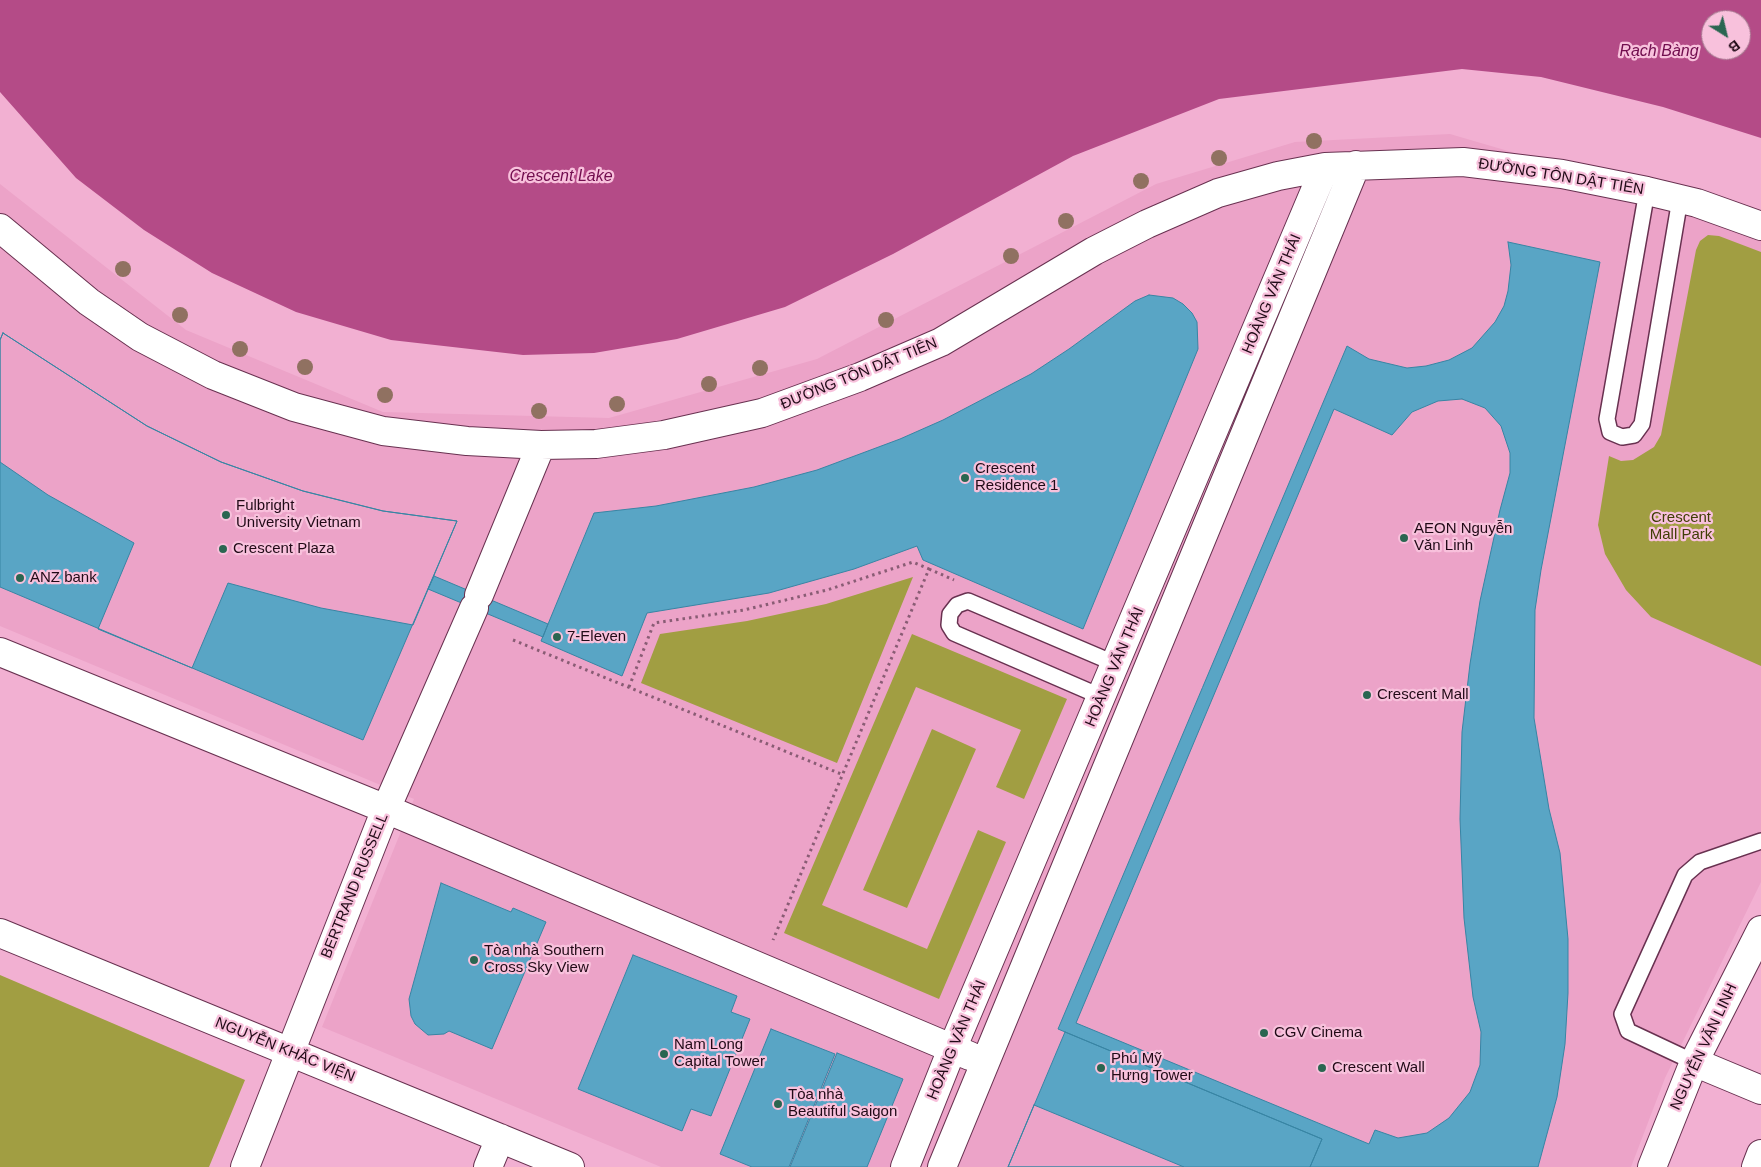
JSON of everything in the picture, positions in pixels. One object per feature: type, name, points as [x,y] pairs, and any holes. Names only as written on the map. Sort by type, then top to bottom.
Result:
[{"type":"main road","name":"ĐƯỜNG TÔN DẬT TIÊN","points":[[0,228],[89,302],[140,337],[213,375],[294,407],[382,431],[467,441],[541,446],[596,444],[664,435],[762,413],[860,377],[941,342],[1094,251],[1147,224],[1218,193],[1278,176],[1325,167],[1463,162],[1562,174],[1680,199],[1761,226]]},
{"type":"main road","name":"HOÀNG VĂN THÁI","points":[[942,1167],[1356,165]]},
{"type":"main road","name":"HOÀNG VĂN THÁI","points":[[905,1167],[952,1049],[1325,167]]},
{"type":"main road","name":"BERTRAND RUSSELL","points":[[245,1167],[386,809],[541,446]]},
{"type":"main road","points":[[0,652],[386,809],[984,1062]]},
{"type":"main road","points":[[1045,832],[1074,845]]},
{"type":"main road","name":"NGUYỄN VĂN LINH","points":[[1652,1167],[1694,1062],[1761,930]]},
{"type":"main road","name":"NGUYỄN KHẮC VIỆN","points":[[0,933],[570,1167]]},
{"type":"main road","points":[[1694,1062],[1761,1090]]},
{"type":"main road","points":[[488,1167],[500,1138]]},
{"type":"main road","points":[[1756,1167],[1761,1154]]},
{"type":"lane","points":[[1648,191],[1607,420],[1610,432],[1622,437],[1634,435],[1642,424],[1680,199]]},
{"type":"lane","points":[[1102,697],[954,634],[949,625],[950,614],[957,605],[968,601],[1116,664]]},
{"type":"lane","points":[[1694,1062],[1628,1031],[1622,1014],[1685,875],[1700,862],[1761,841]]},
{"type":"path","points":[[629,687],[654,623],[744,610],[827,590],[913,562],[929,569],[841,774],[773,940]]},
{"type":"path","points":[[513,640],[841,774]]},
{"type":"shaded area","points":[[1450,134],[1761,225],[1761,882],[1665,1078],[1631,1167],[661,1167],[322,1027],[414,799],[0,626],[0,184],[186,330],[383,412],[609,418],[817,359],[1156,184],[1295,142]]},
{"type":"green space","name":"Crescent Mall Park","points":[[1708,235],[1719,236],[1761,252],[1761,666],[1651,617],[1626,590],[1605,554],[1598,525],[1609,456],[1621,461],[1633,460],[1654,447],[1661,435],[1696,250],[1700,241]]},
{"type":"green space","points":[[913,577],[837,763],[641,683],[660,634],[747,621],[826,604]]},
{"type":"green space","points":[[912,634],[1067,699],[1024,799],[996,787],[1021,730],[916,687],[822,905],[927,949],[978,830],[1006,842],[939,999],[784,933]]},
{"type":"green space","points":[[932,729],[976,749],[907,908],[863,890]]},
{"type":"green space","points":[[0,975],[245,1080],[209,1167],[0,1167]]},
{"type":"water","name":"Crescent Lake","points":[[0,0],[1761,0],[1761,138],[1663,107],[1541,77],[1462,69],[1219,99],[1073,156],[893,254],[785,307],[677,339],[594,353],[523,355],[391,340],[296,312],[212,273],[144,230],[76,178],[0,92]]},
{"type":"building","name":"Crescent Mall","points":[[1508,242],[1600,262],[1535,610],[1534,718],[1549,809],[1560,853],[1568,939],[1568,993],[1565,1044],[1557,1097],[1538,1167],[1310,1167],[1322,1139],[1058,1029],[1347,346],[1369,359],[1407,368],[1426,366],[1449,360],[1472,348],[1495,322],[1504,306],[1511,265]]},
{"type":"building","name":"Crescent Residence 1","points":[[1149,295],[1173,298],[1192,313],[1197,322],[1198,349],[1083,629],[923,560],[917,546],[854,569],[769,593],[647,613],[622,676],[541,641],[594,513],[656,506],[754,487],[817,470],[900,439],[943,420],[1031,374],[1135,301]]},
{"type":"building","name":"Crescent Plaza","points":[[3,333],[147,426],[221,462],[303,491],[383,511],[457,521],[363,740],[0,587],[0,340]]},
{"type":"building","name":"Crescent Plaza","points":[[3,333],[147,426],[221,462],[303,491],[383,511],[457,521],[413,625],[321,608],[228,583],[192,668],[98,629],[134,543],[48,495],[0,462],[0,340]]},
{"type":"building","name":"Crescent Mall","points":[[1462,399],[1485,408],[1501,426],[1510,453],[1510,473],[1480,601],[1462,732],[1460,819],[1464,918],[1473,997],[1481,1032],[1480,1065],[1470,1092],[1449,1118],[1427,1133],[1398,1138],[1375,1130],[1369,1144],[1076,1023],[1334,409],[1392,435],[1412,412],[1438,401]]},
{"type":"building","points":[[434,576],[548,624],[543,637],[428,589]]},
{"type":"building","name":"Tòa nhà Southern Cross Sky View","points":[[441,883],[511,912],[513,908],[546,922],[492,1049],[449,1031],[444,1034],[428,1035],[415,1024],[411,1016],[409,999]]},
{"type":"building","name":"Nam Long Capital Tower","points":[[633,955],[737,996],[731,1012],[750,1019],[711,1116],[691,1109],[682,1131],[578,1089]]},
{"type":"building","name":"Tòa nhà Beautiful Saigon","points":[[771,1029],[835,1054],[789,1167],[752,1167],[720,1154]]},
{"type":"building","name":"Phú Mỹ Hưng Tower","points":[[1065,1032],[1322,1139],[1310,1167],[1008,1167]]},
{"type":"building","points":[[837,1053],[903,1079],[867,1167],[790,1167]]},
{"type":"building","points":[[1034,1105],[1184,1167],[1008,1167]]},
{"type":"place","name":"Crescent Residence 1","points":[[965,478]]},
{"type":"place","name":"Fulbright University Vietnam","points":[[226,515]]},
{"type":"place","name":"AEON Nguyễn Văn Linh","points":[[1404,538]]},
{"type":"place","name":"Crescent Plaza","points":[[223,549]]},
{"type":"place","name":"ANZ bank","points":[[20,578]]},
{"type":"place","name":"7-Eleven","points":[[557,637]]},
{"type":"place","name":"Crescent Mall","points":[[1367,695]]},
{"type":"place","name":"Tòa nhà Southern Cross Sky View","points":[[474,960]]},
{"type":"place","name":"CGV Cinema","points":[[1264,1033]]},
{"type":"place","name":"Nam Long Capital Tower","points":[[664,1054]]},
{"type":"place","name":"Phú Mỹ Hưng Tower","points":[[1101,1068]]},
{"type":"place","name":"Crescent Wall","points":[[1322,1068]]},
{"type":"place","name":"Tòa nhà Beautiful Saigon","points":[[778,1104]]},
{"type":"water label","name":"Rạch Bàng","points":[[1659,52]]}]
